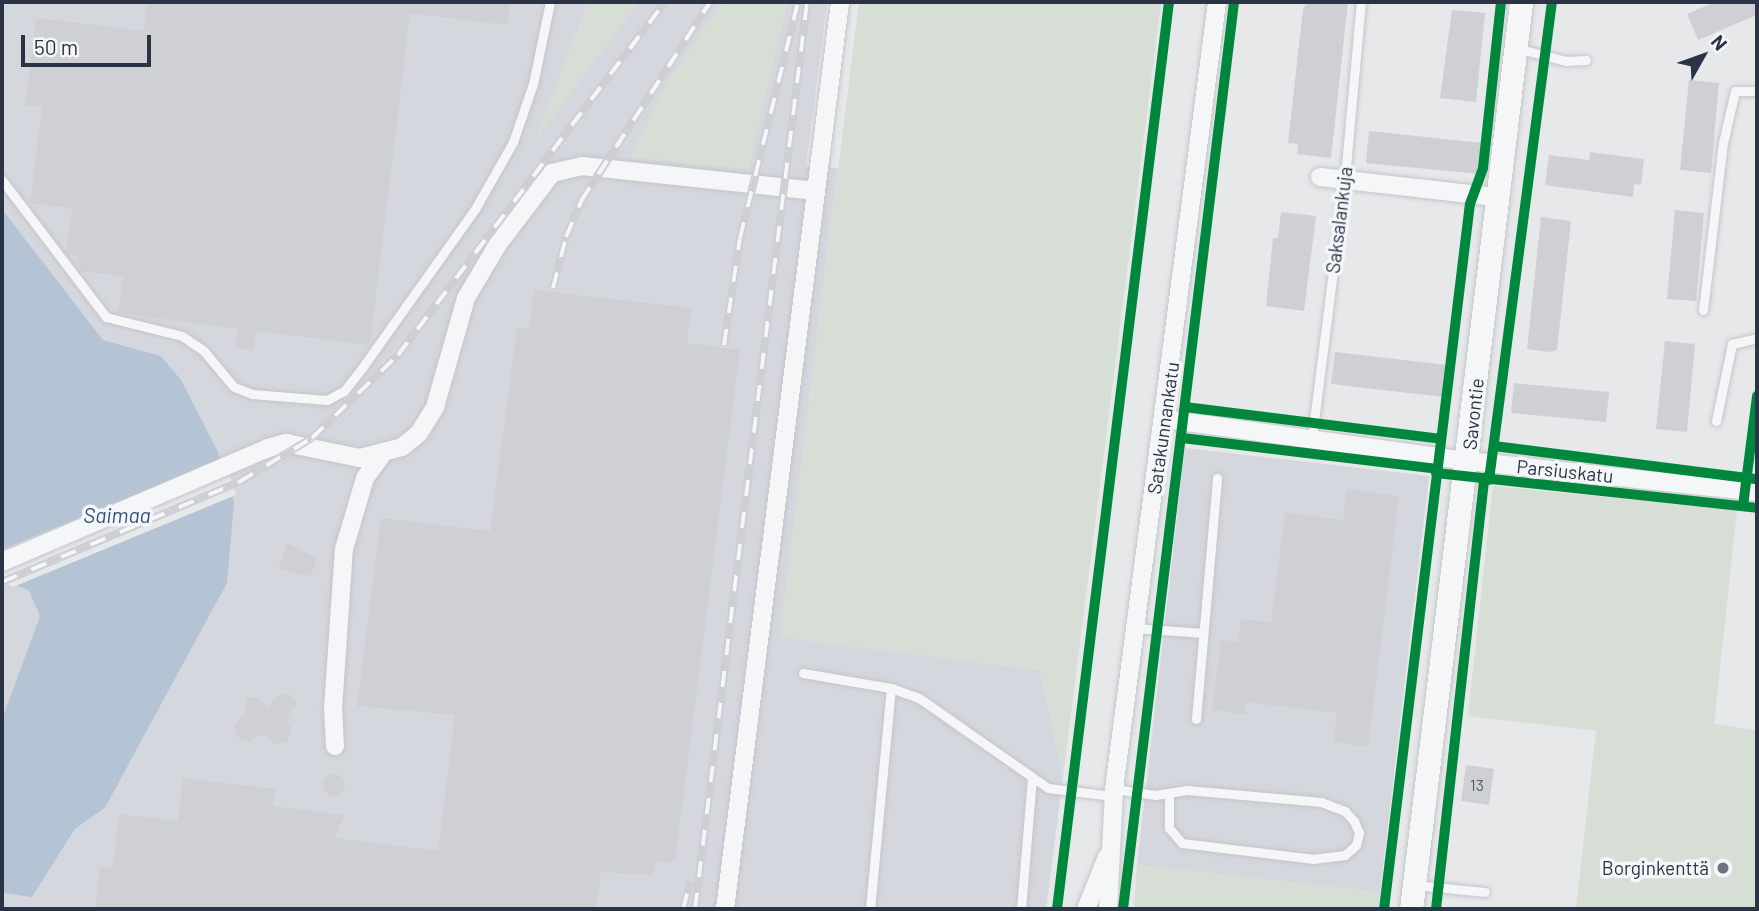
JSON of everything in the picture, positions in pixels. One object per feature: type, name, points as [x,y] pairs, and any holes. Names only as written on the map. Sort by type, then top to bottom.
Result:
[{"type":"street","points":[[725,909],[840,2]]},
{"type":"street","name":"Satakunnankatu","points":[[1108,909],[1108,853],[1113,793],[1165,419],[1217,2]]},
{"type":"street","name":"Savontie","points":[[1411,909],[1468,461],[1496,197],[1521,2]]},
{"type":"street","points":[[2,562],[286,443],[360,458],[381,456],[402,447],[425,424],[435,407],[466,299],[498,244],[552,173],[582,166],[815,191]]},
{"type":"street","points":[[1320,177],[1345,177],[1496,197]]},
{"type":"street","name":"Parsiuskatu","points":[[1165,419],[1312,437],[1468,461],[1757,492]]},
{"type":"street","points":[[335,746],[332,709],[344,549],[365,478],[381,456]]},
{"type":"street","name":"Satakunnankatu","points":[[1086,909],[1108,853]]},
{"type":"lane","points":[[2,180],[106,317],[182,336],[203,350],[234,387],[252,394],[327,400],[344,391],[362,368],[488,187],[513,142],[533,83],[550,2]]},
{"type":"lane","name":"Saksalankuja","points":[[1312,437],[1345,177],[1361,2]]},
{"type":"lane","points":[[1515,48],[1566,61],[1586,60]]},
{"type":"lane","points":[[1703,310],[1723,143],[1735,91],[1757,91]]},
{"type":"lane","points":[[1716,421],[1732,344],[1757,338]]},
{"type":"lane","points":[[1196,719],[1217,478]]},
{"type":"lane","points":[[1135,628],[1203,633]]},
{"type":"lane","points":[[803,673],[891,688],[919,698],[1048,788],[1113,793],[1169,793],[1187,790],[1333,805],[1354,821],[1359,834],[1356,845],[1331,859],[1182,843],[1168,828],[1169,793]]},
{"type":"lane","points":[[870,909],[891,688]]},
{"type":"lane","points":[[1021,909],[1032,779]]},
{"type":"lane","points":[[1414,885],[1485,892]]},
{"type":"shaded area","points":[[2,2],[588,2],[538,136],[638,2],[722,2],[667,83],[748,169],[787,2],[827,2],[806,166],[838,168],[780,637],[1040,670],[1063,777],[1046,909],[2,909],[2,893],[32,896],[75,829],[105,808],[227,583],[218,452],[182,381],[161,356],[103,340],[2,209]]},
{"type":"shaded area","points":[[588,2],[638,2],[536,139]]},
{"type":"shaded area","points":[[722,2],[787,2],[749,169],[630,158],[667,83]]},
{"type":"shaded area","points":[[859,2],[1161,2],[1063,777],[1040,670],[780,637]]},
{"type":"shaded area","points":[[1185,448],[1429,476],[1380,892],[1137,865]]},
{"type":"shaded area","points":[[1493,486],[1737,510],[1714,724],[1757,730],[1757,909],[1576,909],[1596,731],[1468,716]]},
{"type":"shaded area","points":[[2,578],[29,591],[40,616],[2,719]]},
{"type":"shaded area","points":[[1137,865],[1380,892],[1378,909],[1134,909]]},
{"type":"water","name":"Saimaa","points":[[2,209],[103,340],[161,356],[182,381],[218,452],[234,502],[227,583],[105,808],[75,829],[32,897],[2,893],[2,719],[40,616],[29,591],[2,578]]},
{"type":"pier","points":[[224,458],[236,495],[13,587],[2,581],[2,550]]},
{"type":"building","points":[[147,2],[510,2],[507,25],[410,13],[370,345],[256,331],[253,350],[235,348],[238,329],[118,313],[123,276],[80,271],[78,256],[66,253],[72,208],[30,203],[42,107],[25,106],[36,18],[144,31]]},
{"type":"building","points":[[1308,2],[1348,2],[1331,158],[1297,154],[1298,144],[1288,143],[1303,9]]},
{"type":"building","points":[[1715,2],[1757,2],[1757,15],[1698,40],[1687,14]]},
{"type":"building","points":[[1452,10],[1485,13],[1476,102],[1440,98]]},
{"type":"building","points":[[1689,80],[1719,83],[1711,173],[1680,170]]},
{"type":"building","points":[[1369,131],[1482,143],[1479,174],[1366,163]]},
{"type":"building","points":[[1590,152],[1644,159],[1641,185],[1634,184],[1633,197],[1545,185],[1549,155],[1589,160]]},
{"type":"building","points":[[1675,210],[1704,213],[1696,301],[1667,299]]},
{"type":"building","points":[[1281,212],[1316,216],[1304,311],[1266,306],[1273,238],[1278,238]]},
{"type":"building","points":[[1541,217],[1571,221],[1557,350],[1550,352],[1527,349]]},
{"type":"building","points":[[534,290],[691,308],[687,343],[740,350],[675,862],[656,861],[653,875],[601,872],[596,909],[95,909],[100,866],[113,868],[119,814],[178,821],[183,778],[275,789],[273,806],[345,815],[334,838],[438,851],[455,715],[357,706],[381,518],[490,531],[517,328],[529,328]]},
{"type":"building","points":[[1665,341],[1695,344],[1687,432],[1656,429]]},
{"type":"building","points":[[1335,352],[1447,365],[1443,397],[1331,384]]},
{"type":"building","points":[[1514,383],[1609,392],[1606,422],[1511,413]]},
{"type":"building","points":[[1347,489],[1399,496],[1368,747],[1333,742],[1337,713],[1246,702],[1245,714],[1212,710],[1221,640],[1238,642],[1241,619],[1271,622],[1285,513],[1343,520]]},
{"type":"building","points":[[287,543],[317,558],[311,576],[278,569]]},
{"type":"building","points":[[288,693],[297,703],[286,719],[292,730],[287,742],[275,744],[262,734],[250,742],[238,738],[234,726],[246,712],[246,698],[255,697],[269,707],[277,696]]},
{"type":"building","points":[[1466,765],[1494,769],[1489,805],[1461,801]]},
{"type":"building","points":[[334,774],[342,777],[345,785],[342,793],[334,796],[326,793],[323,785],[326,777]]},
{"type":"railway","points":[[2,582],[239,482],[312,438],[398,355],[665,2]]},
{"type":"railway","points":[[553,288],[566,237],[581,201],[710,2]]},
{"type":"railway","points":[[724,345],[740,238],[798,2]]},
{"type":"railway","points":[[695,909],[807,2]]},
{"type":"railway","points":[[683,909],[690,882]]},
{"type":"cycle path","points":[[1057,909],[1169,2]]},
{"type":"cycle path","points":[[1123,909],[1234,2]]},
{"type":"cycle path","points":[[1384,909],[1470,204],[1483,168],[1501,2]]},
{"type":"cycle path","points":[[1489,480],[1552,2]]},
{"type":"cycle path","points":[[1743,506],[1757,396]]},
{"type":"cycle path","points":[[1185,407],[1441,439]]},
{"type":"cycle path","points":[[1182,438],[1437,469]]},
{"type":"cycle path","points":[[1494,446],[1757,479]]},
{"type":"cycle path","points":[[1436,473],[1757,508]]},
{"type":"cycle path","points":[[1436,909],[1484,478]]},
{"type":"place","name":"Borginkenttä","points":[[1723,868]]}]
